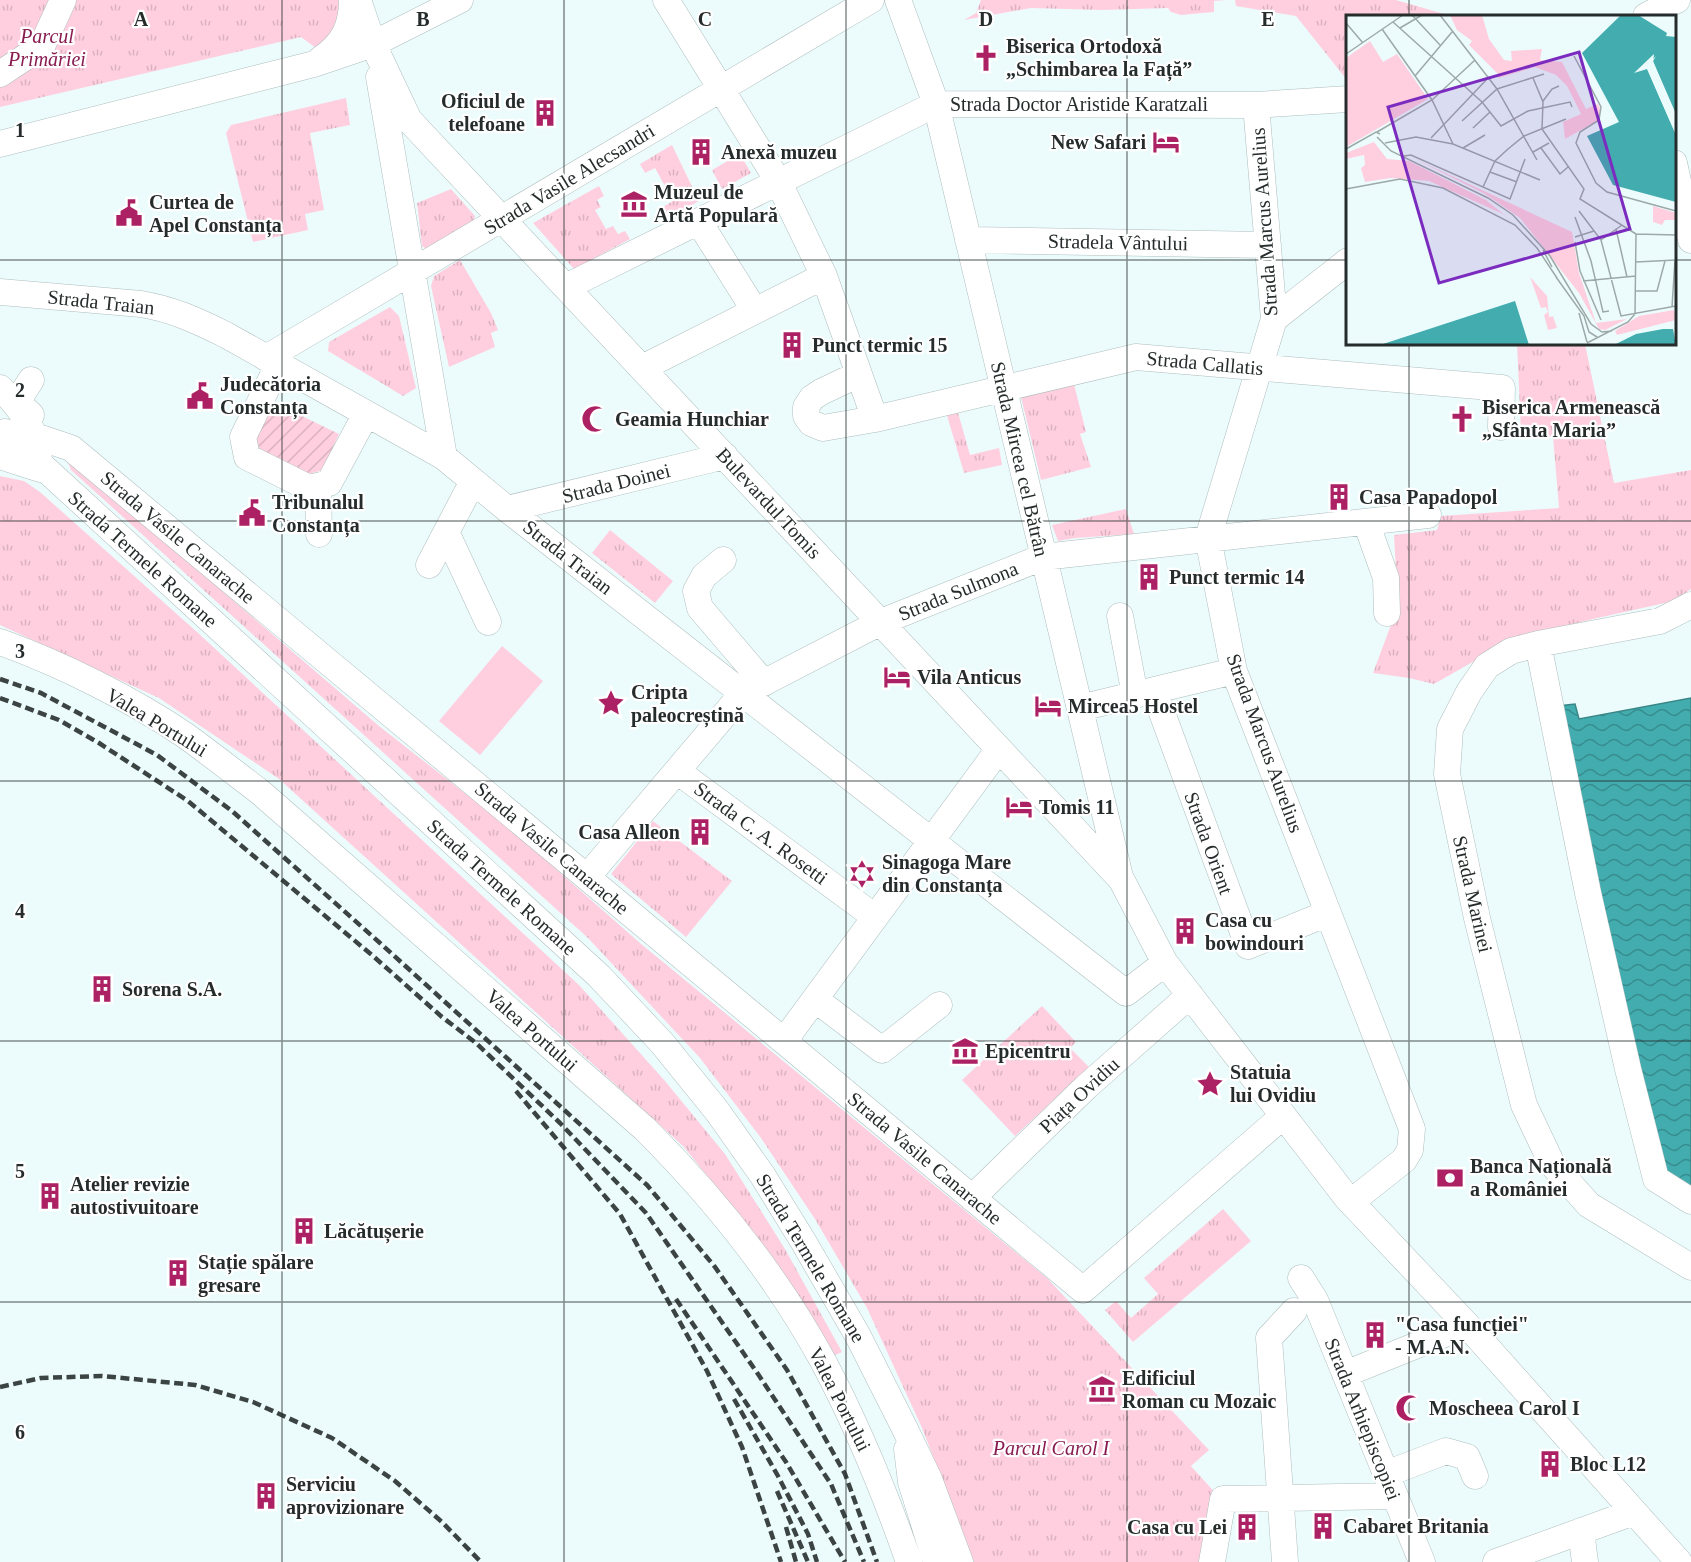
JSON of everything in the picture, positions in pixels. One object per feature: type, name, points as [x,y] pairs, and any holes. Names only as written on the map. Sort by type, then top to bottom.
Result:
[{"type":"street","points":[[0,74],[42,46],[63,0]]},
{"type":"street","points":[[314,64],[335,50],[342,40],[350,24],[352,0]]},
{"type":"street","name":"Bulevardul Tomis","points":[[358,0],[373,44],[409,120],[1120,877]]},
{"type":"street","points":[[0,144],[314,64],[373,44],[460,0]]},
{"type":"street","points":[[666,0],[778,181],[824,276],[875,419]]},
{"type":"street","name":"Strada Vasile Alecsandri","points":[[272,362],[412,271],[871,0]]},
{"type":"street","name":"Strada Mircea cel Bătrân","points":[[898,0],[936,104],[1120,877],[1165,963],[1349,1200],[1467,1325],[1678,1562]]},
{"type":"street","points":[[1634,0],[1643,15]]},
{"type":"street","points":[[1646,15],[1677,0]]},
{"type":"street","points":[[373,44],[444,457]]},
{"type":"street","name":"Strada Doctor Aristide Karatzali","points":[[566,287],[936,104],[1256,105],[1346,99]]},
{"type":"street","name":"Strada Marcus Aurelius","points":[[1256,105],[1274,319],[1208,538],[1234,671],[1412,1129],[1410,1150],[1404,1160],[1349,1200]]},
{"type":"street","points":[[1676,172],[1691,240]]},
{"type":"street","points":[[699,222],[755,311]]},
{"type":"street","name":"Stradela Vântului","points":[[968,240],[1268,245]]},
{"type":"street","points":[[1274,319],[1346,262]]},
{"type":"street","points":[[642,368],[824,276]]},
{"type":"street","name":"Strada Traian","points":[[0,292],[141,304],[159,307],[194,319],[444,457],[507,509],[753,688],[931,842],[1125,993],[1165,963]]},
{"type":"street","name":"Strada Callatis","points":[[859,374],[812,398],[806,407],[806,416],[811,423],[823,428],[875,419],[1136,357],[1502,388],[1501,427]]},
{"type":"street","points":[[272,362],[243,437],[248,457],[309,488],[329,483],[366,414]]},
{"type":"street","points":[[31,380],[17,402],[71,448]]},
{"type":"street","points":[[0,388],[22,413],[34,433],[46,471]]},
{"type":"street","name":"Strada Vasile Canarache","points":[[2,439],[44,439],[71,448],[1083,1290],[1283,1116]]},
{"type":"street","name":"Strada Termele Romane","points":[[2,439],[46,471],[599,976],[662,1043],[717,1111],[763,1176],[858,1336],[929,1479],[960,1562]]},
{"type":"street","name":"Strada Doinei","points":[[507,509],[724,456]]},
{"type":"street","points":[[429,565],[473,481]]},
{"type":"street","points":[[318,486],[319,534]]},
{"type":"street","name":"Strada Sulmona","points":[[586,877],[677,771],[753,688],[880,622],[1043,556],[1428,515]]},
{"type":"street","points":[[1366,522],[1386,578],[1387,613]]},
{"type":"street","points":[[447,534],[488,622]]},
{"type":"street","points":[[723,560],[704,576],[696,591],[700,608],[753,688]]},
{"type":"street","name":"Strada Marinei","points":[[1691,604],[1660,621],[1511,651],[1487,666],[1468,692],[1450,729],[1447,774],[1477,918],[1524,1106],[1552,1164],[1589,1205],[1691,1267]]},
{"type":"street","points":[[1120,616],[1144,693]]},
{"type":"street","name":"Valea Portului","points":[[0,642],[28,652],[129,702],[184,735],[224,764],[278,807],[636,1121],[683,1168],[724,1215],[762,1265],[795,1313],[822,1360],[862,1439],[889,1504],[909,1562]]},
{"type":"street","points":[[1538,644],[1590,904],[1656,1179],[1691,1201]]},
{"type":"street","points":[[1080,708],[1234,671]]},
{"type":"street","name":"Strada Orient","points":[[1144,693],[1248,946],[1328,914]]},
{"type":"street","points":[[784,1041],[999,749]]},
{"type":"street","name":"Strada C. A. Rosetti","points":[[677,771],[875,917]]},
{"type":"street","name":"Piața Ovidiu","points":[[972,1198],[1086,1087],[1190,995]]},
{"type":"street","points":[[815,999],[882,1050],[939,1005]]},
{"type":"street","name":"Strada Arhiepiscopiei","points":[[1300,1278],[1305,1305],[1345,1374],[1422,1562]]},
{"type":"street","points":[[1285,1562],[1269,1338],[1305,1305]]},
{"type":"street","points":[[1345,1374],[1467,1325]]},
{"type":"street","name":"Strada Termele Romane","points":[[904,1427],[911,1482],[936,1562]]},
{"type":"street","points":[[1213,1554],[1223,1500],[1280,1499],[1390,1485],[1446,1450],[1467,1457],[1475,1476]]},
{"type":"street","points":[[1496,1562],[1634,1512]]},
{"type":"street","points":[[1581,1531],[1585,1562]]},
{"type":"green space","name":"Parcul Primăriei","points":[[0,0],[338,0],[342,11],[335,34],[316,48],[301,37],[0,107]]},
{"type":"green space","points":[[981,0],[1227,0],[1214,1],[1214,12],[1181,15],[1171,12],[1168,8],[1103,10],[1031,8],[964,20],[976,13]]},
{"type":"green space","points":[[1235,0],[1396,0],[1448,15],[1346,15],[1346,79],[1296,16],[1236,6]]},
{"type":"green space","points":[[346,98],[350,125],[310,133],[324,210],[305,214],[308,230],[253,242],[226,133],[231,125]]},
{"type":"green space","points":[[672,145],[699,201],[667,219],[661,208],[673,201],[655,168],[645,173],[640,164]]},
{"type":"green space","points":[[740,154],[751,173],[722,189],[712,170]]},
{"type":"green space","points":[[599,186],[604,196],[597,200],[601,207],[595,210],[606,229],[613,226],[618,234],[625,231],[630,239],[574,269],[533,223]]},
{"type":"green space","points":[[451,189],[475,216],[473,222],[428,250],[422,246],[417,203]]},
{"type":"green space","points":[[460,260],[491,313],[498,330],[491,333],[495,347],[449,367],[431,286],[434,276]]},
{"type":"green space","points":[[390,307],[399,316],[416,388],[403,396],[328,351],[329,342]]},
{"type":"green space","points":[[1517,345],[1585,345],[1614,483],[1691,470],[1691,589],[1674,601],[1515,638],[1434,684],[1373,673],[1398,606],[1394,535],[1437,530],[1441,516],[1559,508],[1553,437],[1521,433]]},
{"type":"green space","points":[[1073,380],[1086,432],[1080,434],[1091,467],[1041,480],[1021,397]]},
{"type":"green space","points":[[271,401],[339,434],[323,470],[309,474],[260,449],[254,437]]},
{"type":"green space","points":[[957,409],[970,455],[999,448],[1002,465],[964,473],[946,412]]},
{"type":"green space","name":"Parcul Carol I","points":[[66,457],[379,726],[508,827],[640,943],[1047,1278],[1209,1450],[1191,1466],[1219,1497],[1201,1562],[974,1562],[922,1428],[867,1308],[815,1219],[761,1138],[700,1058],[587,937],[71,470]]},
{"type":"green space","points":[[0,476],[24,481],[40,492],[197,632],[579,985],[665,1081],[725,1154],[785,1249],[842,1352],[833,1356],[761,1242],[683,1146],[279,779],[159,698],[0,625]]},
{"type":"green space","points":[[1126,509],[1134,534],[1058,541],[1052,525]]},
{"type":"green space","points":[[610,530],[673,581],[655,603],[592,553]]},
{"type":"green space","points":[[502,646],[543,681],[480,755],[439,721]]},
{"type":"green space","points":[[653,821],[732,881],[686,937],[611,874]]},
{"type":"green space","points":[[1042,1006],[1076,1042],[1070,1048],[1089,1067],[1015,1136],[962,1080]]},
{"type":"green space","points":[[1223,1209],[1251,1241],[1133,1342],[1105,1310],[1116,1301],[1131,1318],[1158,1294],[1144,1278]]},
{"type":"water","points":[[1691,698],[1691,1188],[1659,1169],[1558,706],[1575,704],[1579,719]]},
{"type":"railway","points":[[0,679],[41,693],[157,755],[232,811],[647,1185],[715,1267],[787,1370],[845,1474],[877,1562]]},
{"type":"railway","points":[[0,698],[59,720],[188,801],[442,1017],[476,1043],[560,1123],[646,1213],[758,1374],[831,1484],[864,1562]]},
{"type":"railway","points":[[516,1091],[620,1214],[707,1371],[742,1447],[781,1562]]},
{"type":"railway","points":[[676,1299],[786,1462],[845,1562]]},
{"type":"railway","points":[[0,1387],[41,1378],[102,1376],[195,1385],[253,1402],[332,1438],[395,1481],[442,1522],[481,1562]]},
{"type":"railway","points":[[734,1399],[808,1534],[817,1562]]},
{"type":"railway","points":[[777,1491],[808,1562]]},
{"type":"railway","points":[[786,1527],[796,1562]]},
{"type":"place","name":"Biserica Ortodoxă „Schimbarea la Față”","points":[[986,58]]},
{"type":"place","name":"Oficiul de telefoane","points":[[545,113]]},
{"type":"place","name":"New Safari","points":[[1166,142]]},
{"type":"place","name":"Anexă muzeu","points":[[701,152]]},
{"type":"place","name":"Muzeul de Artă Populară","points":[[634,204]]},
{"type":"place","name":"Curtea de Apel Constanța","points":[[129,213]]},
{"type":"place","name":"Punct termic 15","points":[[792,345]]},
{"type":"place","name":"Judecătoria Constanța","points":[[200,396]]},
{"type":"place","name":"Geamia Hunchiar","points":[[595,419]]},
{"type":"place","name":"Biserica Armenească „Sfânta Maria”","points":[[1462,419]]},
{"type":"place","name":"Casa Papadopol","points":[[1339,497]]},
{"type":"place","name":"Tribunalul Constanța","points":[[252,513]]},
{"type":"place","name":"Punct termic 14","points":[[1149,577]]},
{"type":"place","name":"Vila Anticus","points":[[897,677]]},
{"type":"place","name":"Cripta paleocreștină","points":[[611,703]]},
{"type":"place","name":"Mircea5 Hostel","points":[[1048,706]]},
{"type":"place","name":"Tomis 11","points":[[1019,807]]},
{"type":"place","name":"Casa Alleon","points":[[700,832]]},
{"type":"place","name":"Sinagoga Mare din Constanța","points":[[862,874]]},
{"type":"place","name":"Casa cu bowindouri","points":[[1185,931]]},
{"type":"place","name":"Sorena S.A.","points":[[102,989]]},
{"type":"place","name":"Epicentru","points":[[965,1051]]},
{"type":"place","name":"Statuia lui Ovidiu","points":[[1210,1084]]},
{"type":"place","name":"Banca Națională a României","points":[[1450,1178]]},
{"type":"place","name":"Atelier revizie autostivuitoare","points":[[50,1196]]},
{"type":"place","name":"Lăcătușerie","points":[[304,1231]]},
{"type":"place","name":"Stație spălare gresare","points":[[178,1273]]},
{"type":"place","name":"\"Casa funcției\" - M.A.N.","points":[[1375,1335]]},
{"type":"place","name":"Edificiul Roman cu Mozaic","points":[[1102,1389]]},
{"type":"place","name":"Moscheea Carol I","points":[[1409,1408]]},
{"type":"place","name":"Bloc L12","points":[[1550,1464]]},
{"type":"place","name":"Serviciu aprovizionare","points":[[266,1496]]},
{"type":"place","name":"Cabaret Britania","points":[[1323,1526]]},
{"type":"place","name":"Casa cu Lei","points":[[1247,1527]]}]
